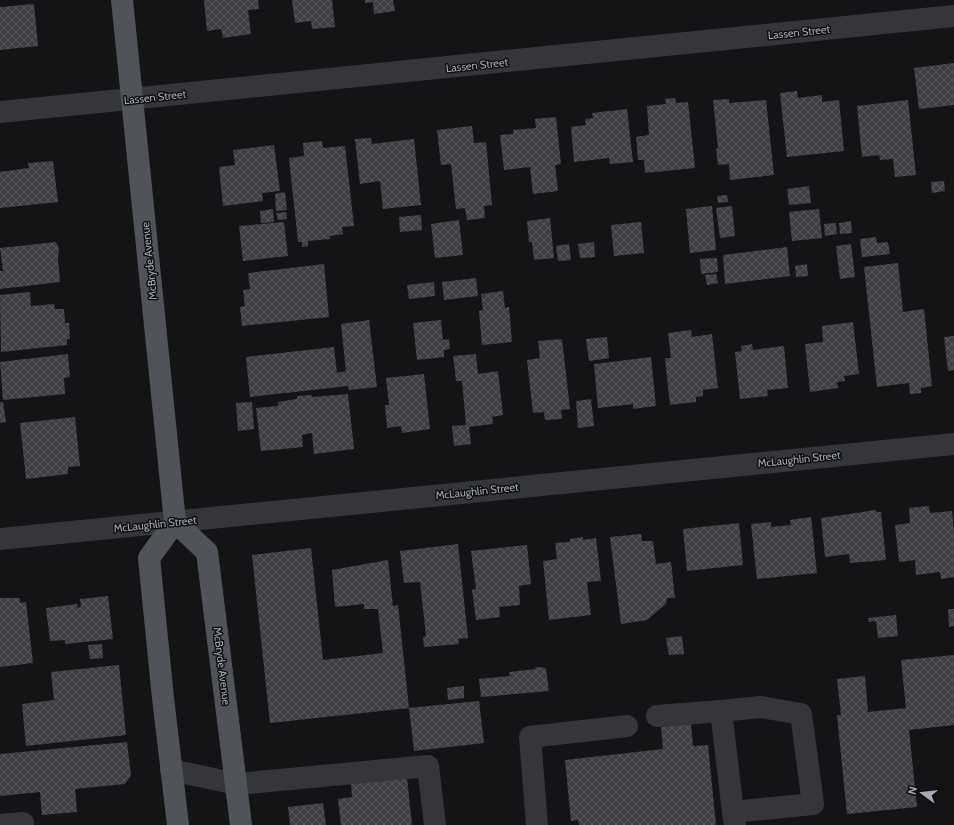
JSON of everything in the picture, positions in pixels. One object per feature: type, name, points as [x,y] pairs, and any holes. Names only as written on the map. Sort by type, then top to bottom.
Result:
[{"type":"main road","name":"McBryde Avenue","points":[[122,0],[175,522],[207,552],[242,825]]},
{"type":"main road","points":[[175,522],[149,558],[178,825]]},
{"type":"street","name":"Lassen Street","points":[[0,112],[954,16]]},
{"type":"street","name":"McLaughlin Street","points":[[0,539],[954,444]]},
{"type":"street","points":[[657,716],[761,707],[800,714],[813,804],[734,818],[721,711]]},
{"type":"street","points":[[537,825],[530,737],[627,726]]},
{"type":"street","points":[[171,770],[236,784],[428,766],[435,825]]},
{"type":"street","points":[[0,825],[23,823]]},
{"type":"building","points":[[204,0],[258,0],[259,9],[248,10],[251,34],[223,38],[221,29],[207,31]]},
{"type":"building","points":[[292,0],[332,0],[335,27],[312,29],[311,21],[295,23]]},
{"type":"building","points":[[365,0],[393,0],[395,11],[374,14],[373,2],[365,3]]},
{"type":"building","points":[[34,4],[38,46],[0,50],[0,7]]},
{"type":"building","points":[[954,63],[954,105],[919,109],[914,68]]},
{"type":"building","points":[[797,91],[798,98],[822,95],[822,102],[839,100],[844,151],[787,157],[780,93]]},
{"type":"building","points":[[675,98],[676,103],[688,102],[695,168],[645,173],[644,160],[638,160],[636,137],[649,135],[647,106],[666,104],[665,99]]},
{"type":"building","points":[[729,99],[729,103],[766,100],[774,175],[730,180],[729,164],[718,165],[716,149],[718,148],[713,100]]},
{"type":"building","points":[[908,100],[916,175],[895,177],[893,159],[880,160],[879,155],[862,157],[857,106]]},
{"type":"building","points":[[627,109],[633,162],[610,164],[609,158],[574,162],[571,127],[586,125],[585,119],[593,118],[592,113]]},
{"type":"building","points":[[556,117],[561,164],[555,165],[558,191],[533,194],[530,167],[504,170],[500,135],[513,134],[513,130],[536,128],[535,119]]},
{"type":"building","points":[[472,126],[474,143],[486,142],[492,205],[484,206],[485,218],[467,220],[465,208],[456,209],[451,164],[441,165],[437,130]]},
{"type":"building","points":[[371,138],[372,144],[414,139],[421,205],[383,209],[380,181],[360,184],[355,139]]},
{"type":"building","points":[[322,141],[323,148],[345,146],[354,226],[342,227],[343,234],[330,236],[330,239],[308,241],[308,246],[302,247],[302,242],[298,242],[289,158],[304,156],[303,143]]},
{"type":"building","points":[[274,145],[280,191],[262,193],[263,201],[223,206],[219,167],[235,165],[233,150]]},
{"type":"building","points":[[53,161],[58,202],[0,208],[0,172],[29,168],[28,163]]},
{"type":"building","points":[[944,181],[945,191],[932,193],[931,182]]},
{"type":"building","points":[[809,186],[811,203],[789,205],[787,189]]},
{"type":"building","points":[[285,192],[287,210],[276,211],[275,194]]},
{"type":"building","points":[[727,195],[728,202],[718,203],[717,196]]},
{"type":"building","points":[[712,206],[716,250],[690,253],[686,209]]},
{"type":"building","points":[[732,206],[735,236],[720,238],[716,208]]},
{"type":"building","points":[[273,209],[274,222],[261,223],[260,211]]},
{"type":"building","points":[[819,209],[822,238],[792,241],[789,212]]},
{"type":"building","points":[[286,212],[287,219],[278,220],[276,213]]},
{"type":"building","points":[[421,215],[422,230],[400,232],[399,217]]},
{"type":"building","points":[[550,218],[554,258],[534,260],[532,242],[529,242],[527,221]]},
{"type":"building","points":[[459,220],[463,255],[435,258],[431,224]]},
{"type":"building","points":[[851,221],[852,233],[840,234],[839,223]]},
{"type":"building","points":[[284,222],[288,256],[243,261],[239,226]]},
{"type":"building","points":[[641,222],[644,253],[614,256],[611,225]]},
{"type":"building","points":[[836,223],[837,234],[825,236],[824,224]]},
{"type":"building","points":[[876,237],[877,243],[888,242],[890,254],[862,257],[860,239]]},
{"type":"building","points":[[56,242],[59,248],[58,259],[60,282],[0,289],[0,271],[3,271],[0,248]]},
{"type":"building","points":[[594,242],[595,257],[580,258],[578,244]]},
{"type":"building","points":[[569,244],[571,260],[558,261],[556,246]]},
{"type":"building","points":[[851,244],[855,277],[840,279],[836,246]]},
{"type":"building","points":[[787,247],[790,276],[725,284],[723,255]]},
{"type":"building","points":[[717,258],[718,272],[701,274],[700,259]]},
{"type":"building","points":[[898,263],[903,312],[924,309],[932,386],[921,388],[921,393],[910,394],[909,383],[877,387],[864,267]]},
{"type":"building","points":[[324,264],[329,317],[242,326],[240,307],[245,306],[243,290],[250,289],[248,273]]},
{"type":"building","points":[[807,264],[808,276],[796,277],[795,266]]},
{"type":"building","points":[[716,274],[718,283],[707,285],[705,275]]},
{"type":"building","points":[[476,278],[478,296],[444,300],[442,282]]},
{"type":"building","points":[[434,282],[435,296],[409,299],[407,285]]},
{"type":"building","points":[[503,291],[505,308],[509,307],[512,342],[482,345],[479,311],[483,310],[481,294]]},
{"type":"building","points":[[30,292],[31,306],[54,304],[55,309],[64,309],[65,323],[69,323],[70,339],[67,339],[67,345],[1,352],[0,295]]},
{"type":"building","points":[[369,320],[377,387],[349,390],[348,386],[250,397],[246,357],[334,347],[337,373],[346,371],[341,324]]},
{"type":"building","points":[[441,320],[443,340],[449,339],[450,349],[444,350],[444,357],[417,360],[413,323]]},
{"type":"building","points":[[853,322],[859,374],[844,376],[845,381],[837,382],[838,388],[810,392],[805,344],[823,342],[822,326]]},
{"type":"building","points":[[691,330],[692,337],[712,334],[718,388],[703,390],[703,396],[696,397],[696,402],[670,405],[665,358],[671,358],[668,333]]},
{"type":"building","points":[[954,336],[954,370],[948,371],[944,337]]},
{"type":"building","points":[[607,337],[609,358],[589,361],[586,339]]},
{"type":"building","points":[[562,339],[570,409],[561,410],[562,419],[545,420],[544,412],[533,413],[527,360],[540,358],[538,341]]},
{"type":"building","points":[[752,344],[753,350],[784,346],[788,388],[767,390],[768,396],[740,399],[735,352],[742,351],[741,346]]},
{"type":"building","points":[[68,354],[70,377],[64,378],[65,394],[3,400],[0,362]]},
{"type":"building","points":[[476,354],[478,374],[498,371],[503,415],[492,417],[493,424],[469,427],[471,444],[454,446],[452,426],[466,425],[462,381],[456,381],[453,356]]},
{"type":"building","points":[[651,357],[656,406],[633,409],[633,404],[598,408],[594,364]]},
{"type":"building","points":[[424,374],[430,429],[402,433],[401,426],[387,428],[385,405],[389,405],[386,378]]},
{"type":"building","points":[[348,394],[354,449],[314,454],[312,433],[302,435],[303,447],[261,451],[256,408],[278,406],[278,402],[297,399],[297,396],[312,395],[312,397]]},
{"type":"building","points":[[591,399],[594,426],[578,428],[576,401]]},
{"type":"building","points":[[0,402],[3,402],[6,422],[0,423]]},
{"type":"building","points":[[252,402],[254,429],[238,431],[236,403]]},
{"type":"building","points":[[75,417],[80,466],[68,467],[68,474],[26,479],[20,423]]},
{"type":"building","points":[[929,506],[930,513],[952,511],[954,532],[954,577],[941,579],[940,572],[916,575],[915,560],[899,562],[895,525],[910,523],[909,508]]},
{"type":"building","points":[[876,510],[876,512],[881,512],[886,560],[850,563],[849,554],[825,557],[821,518]]},
{"type":"building","points":[[811,517],[817,573],[757,579],[751,524],[771,522],[771,527],[791,525],[790,520]]},
{"type":"building","points":[[739,523],[743,565],[687,571],[683,529]]},
{"type":"building","points":[[641,534],[642,541],[653,541],[656,564],[671,562],[675,598],[667,598],[666,604],[647,620],[621,624],[610,537]]},
{"type":"building","points":[[583,537],[583,540],[596,538],[601,581],[587,582],[591,615],[549,620],[543,561],[557,559],[555,543],[570,542],[570,539]]},
{"type":"building","points":[[458,544],[468,638],[458,639],[459,644],[424,647],[423,637],[426,636],[420,582],[404,583],[400,551]]},
{"type":"building","points":[[527,545],[531,584],[519,586],[520,605],[499,607],[500,617],[476,620],[472,590],[476,589],[471,551]]},
{"type":"building","points":[[311,548],[323,660],[383,653],[378,609],[364,609],[364,604],[335,607],[332,570],[388,560],[393,606],[398,605],[409,708],[270,723],[252,555]]},
{"type":"building","points":[[108,596],[113,639],[65,644],[65,640],[50,641],[46,608],[77,604],[78,608],[81,607],[80,599]]},
{"type":"building","points":[[0,598],[20,598],[20,603],[26,602],[33,663],[0,667]]},
{"type":"building","points":[[948,609],[954,609],[954,626],[949,627]]},
{"type":"building","points":[[896,615],[898,636],[878,638],[876,621],[869,622],[868,618]]},
{"type":"building","points":[[682,636],[684,654],[669,655],[666,638]]},
{"type":"building","points":[[102,644],[103,658],[90,659],[88,645]]},
{"type":"building","points":[[954,655],[954,725],[909,730],[917,807],[847,814],[837,715],[841,715],[837,679],[865,676],[868,712],[906,708],[901,660]]},
{"type":"building","points":[[119,665],[126,735],[26,746],[22,704],[54,700],[51,672]]},
{"type":"building","points":[[535,667],[546,668],[549,691],[481,697],[479,679],[510,676],[509,672],[536,669]]},
{"type":"building","points":[[464,686],[464,698],[448,700],[447,688]]},
{"type":"building","points":[[479,701],[484,743],[414,751],[409,708]]},
{"type":"building","points":[[691,724],[693,746],[708,745],[716,825],[579,825],[578,820],[571,821],[565,760],[663,749],[661,727]]},
{"type":"building","points":[[127,742],[131,775],[125,784],[75,789],[77,812],[42,815],[40,792],[0,796],[0,754]]},
{"type":"building","points":[[407,778],[412,825],[341,825],[338,799],[352,797],[351,784]]},
{"type":"building","points":[[323,803],[326,825],[290,825],[288,807]]}]
